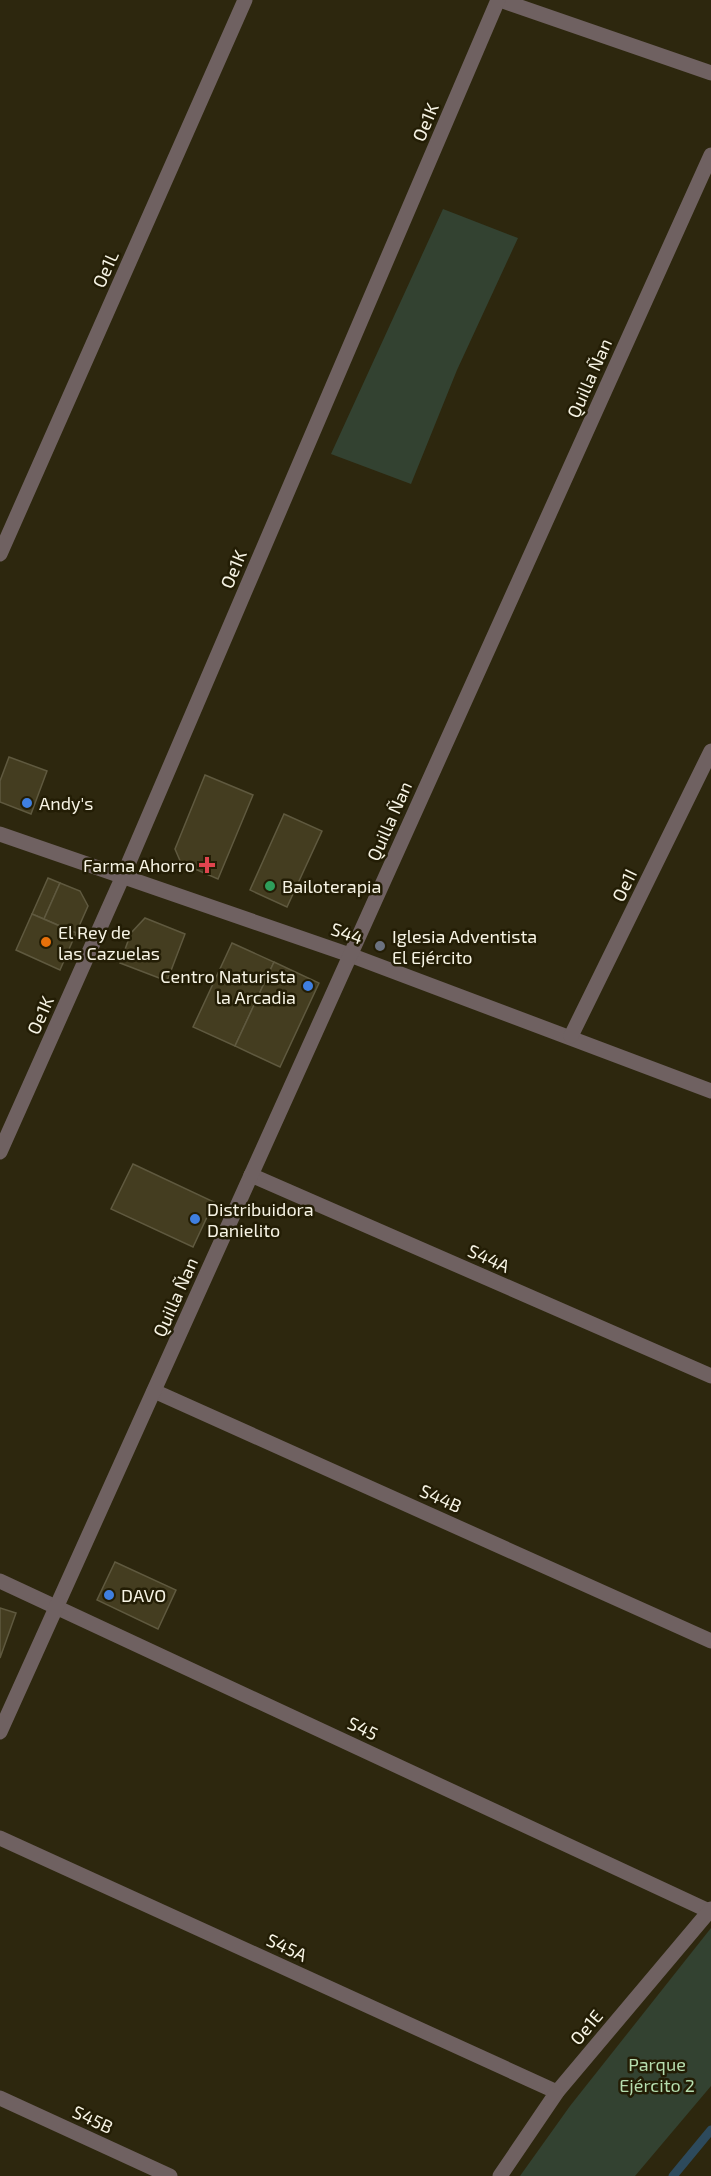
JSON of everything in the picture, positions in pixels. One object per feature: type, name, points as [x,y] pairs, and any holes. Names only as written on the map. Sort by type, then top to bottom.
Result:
[{"type":"street","name":"Oe1L","points":[[0,554],[245,0]]},
{"type":"street","points":[[499,0],[711,73]]},
{"type":"street","name":"Oe1K","points":[[0,1152],[123,876],[499,0]]},
{"type":"street","name":"Quilla Ñan","points":[[0,1732],[711,155]]},
{"type":"street","name":"Oe1I","points":[[571,1036],[711,751]]},
{"type":"street","name":"S44","points":[[0,834],[351,955],[571,1036],[711,1091]]},
{"type":"street","name":"S44A","points":[[251,1175],[711,1376]]},
{"type":"street","name":"S44B","points":[[154,1390],[711,1641]]},
{"type":"street","name":"S45","points":[[0,1581],[710,1910]]},
{"type":"street","name":"S45A","points":[[0,1838],[557,2092]]},
{"type":"street","name":"Oe1E","points":[[500,2176],[557,2092],[710,1910]]},
{"type":"street","name":"S45B","points":[[0,2098],[170,2176]]},
{"type":"green space","points":[[443,209],[518,238],[457,370],[411,484],[331,454]]},
{"type":"green space","name":"Parque Ejército 2","points":[[711,1928],[711,2086],[635,2176],[520,2176],[570,2106]]},
{"type":"building","points":[[9,757],[47,771],[31,814],[0,802],[0,781]]},
{"type":"building","points":[[205,775],[253,795],[218,879],[181,863],[175,849]]},
{"type":"building","points":[[284,814],[322,831],[287,907],[250,890]]},
{"type":"building","points":[[48,878],[60,883],[44,919],[32,914]]},
{"type":"building","points":[[60,883],[80,891],[88,906],[76,933],[44,919]]},
{"type":"building","name":"El Rey de las Cazuelas","points":[[32,914],[76,933],[60,970],[16,950]]},
{"type":"building","points":[[145,918],[185,934],[167,981],[120,963],[131,933]]},
{"type":"building","points":[[232,943],[274,962],[235,1046],[193,1027]]},
{"type":"building","points":[[274,962],[319,983],[280,1067],[235,1046]]},
{"type":"building","points":[[133,1164],[214,1202],[193,1247],[111,1209]]},
{"type":"building","points":[[115,1562],[176,1590],[158,1629],[97,1600]]},
{"type":"building","points":[[0,1608],[16,1613],[0,1658]]},
{"type":"waterway","points":[[673,2176],[711,2130]]},
{"type":"place","name":"Andy's","points":[[27,803]]},
{"type":"place","name":"Farma Ahorro","points":[[207,865]]},
{"type":"place","name":"Bailoterapia","points":[[270,886]]},
{"type":"place","name":"El Rey de las Cazuelas","points":[[46,942]]},
{"type":"place","name":"Iglesia Adventista El Ejército","points":[[380,946]]},
{"type":"place","name":"Centro Naturista la Arcadia","points":[[308,986]]},
{"type":"place","name":"Distribuidora Danielito","points":[[195,1219]]},
{"type":"place","name":"DAVO","points":[[109,1595]]}]
